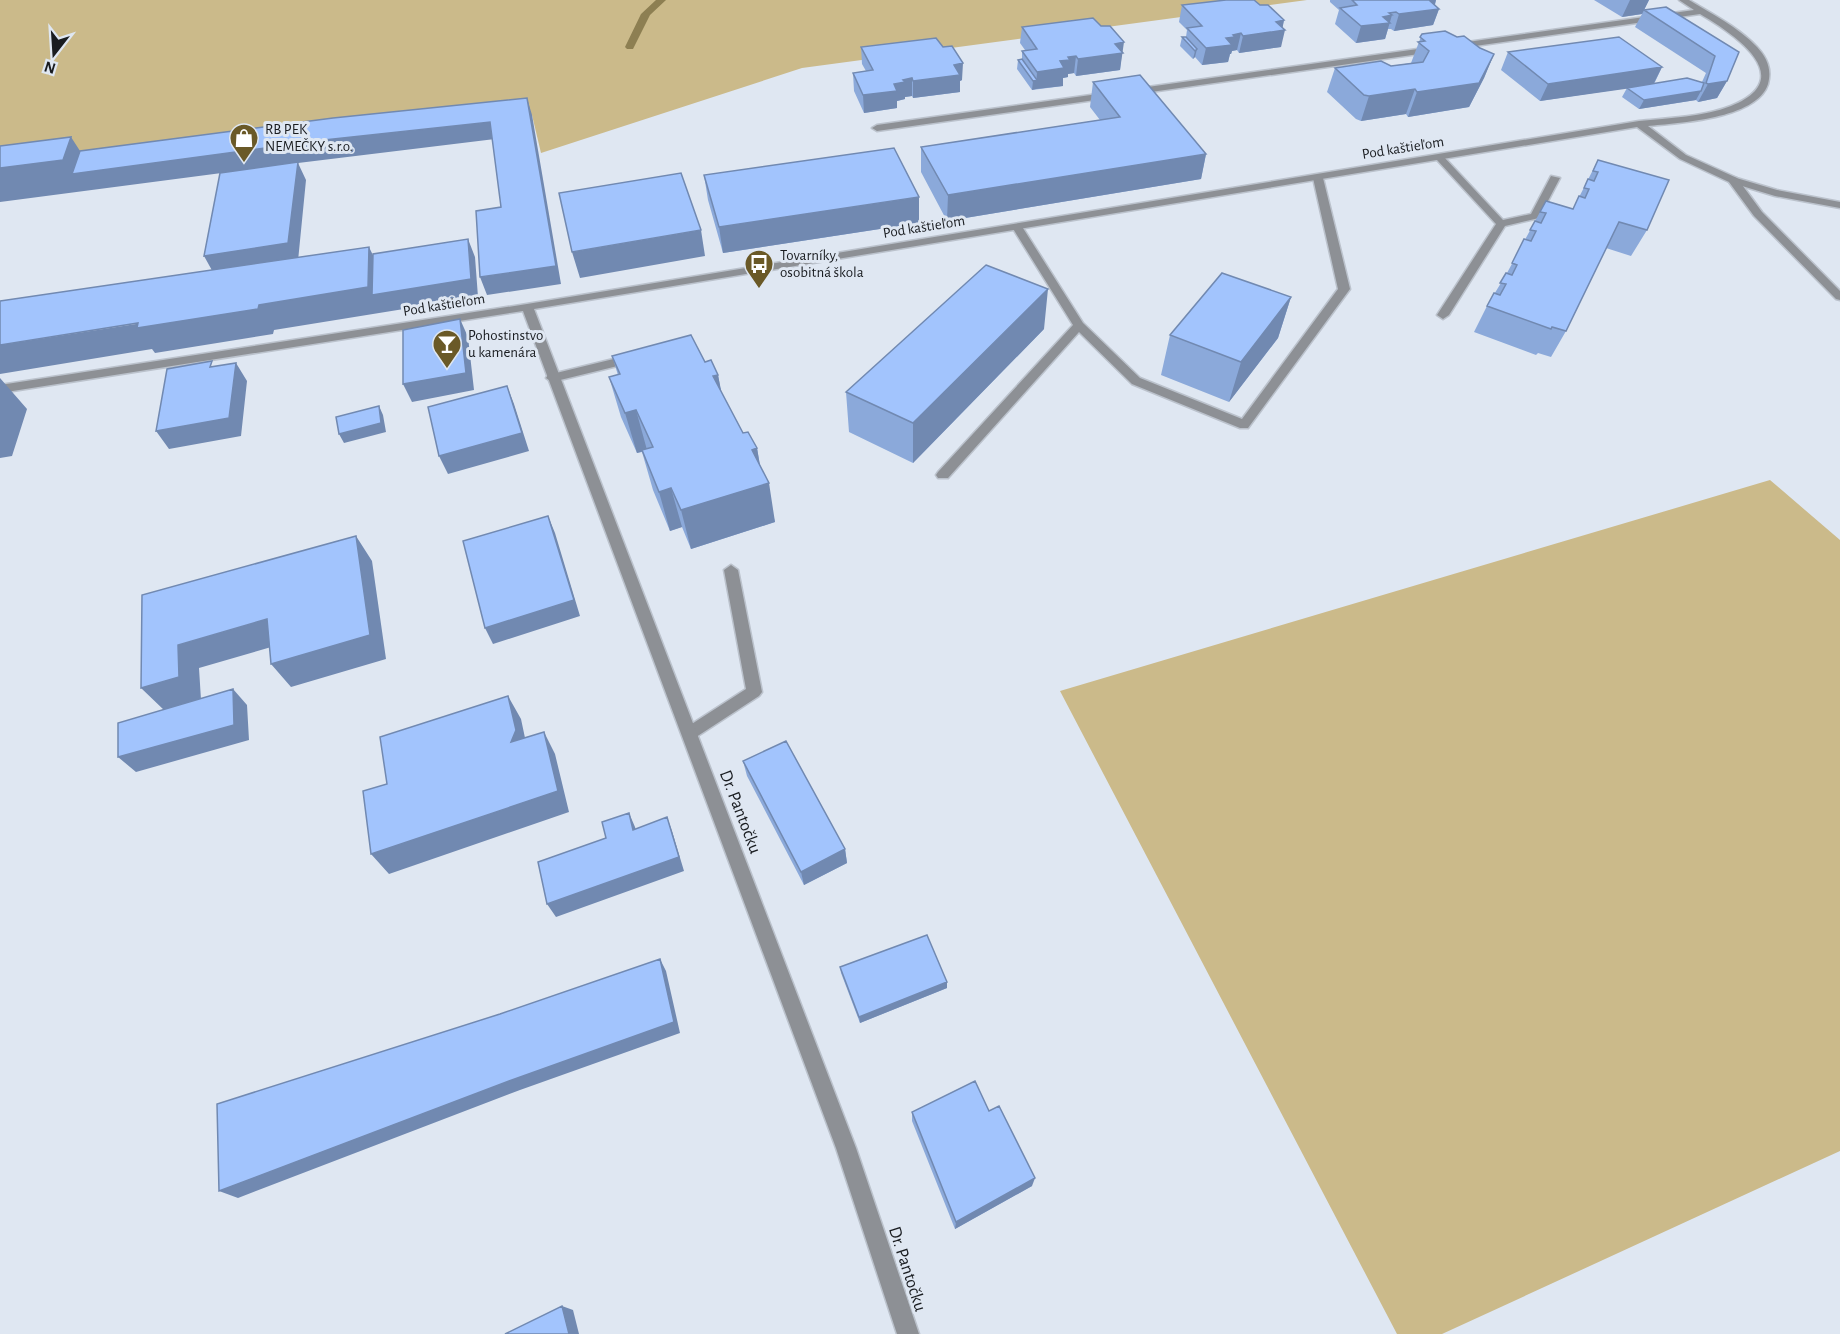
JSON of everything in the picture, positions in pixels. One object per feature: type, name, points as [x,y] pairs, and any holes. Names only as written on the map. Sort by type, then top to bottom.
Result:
[{"type":"street","name":"Pod kaštieľom","points":[[0,389],[527,308],[1639,124],[1720,113],[1742,106],[1757,96],[1766,82],[1766,70],[1763,64],[1749,44],[1683,0]]},
{"type":"street","points":[[877,128],[1702,11]]},
{"type":"street","points":[[1639,124],[1683,157],[1733,180],[1794,197],[1840,205]]},
{"type":"street","points":[[1440,158],[1501,224]]},
{"type":"street","points":[[1017,227],[1079,325],[1136,381],[1244,425],[1344,289],[1318,178]]},
{"type":"street","points":[[1443,315],[1501,224],[1535,216],[1555,178]]},
{"type":"street","points":[[1733,180],[1758,214],[1840,297]]},
{"type":"street","name":"Dr. Pantočku","points":[[527,308],[846,1148],[908,1334]]},
{"type":"street","points":[[943,475],[1079,325]]},
{"type":"street","points":[[552,378],[644,356]]},
{"type":"street","points":[[690,734],[754,692],[731,570]]},
{"type":"shaded area","points":[[0,0],[1307,0],[802,68],[541,153],[532,115],[0,180]]},
{"type":"shaded area","points":[[1770,480],[1840,540],[1840,1151],[1442,1334],[1397,1334],[1060,691]]},
{"type":"building","points":[[1226,0],[1254,0],[1260,5],[1268,5],[1284,20],[1276,22],[1285,30],[1243,36],[1241,33],[1233,35],[1235,37],[1226,38],[1232,45],[1206,48],[1187,28],[1202,26],[1182,5]]},
{"type":"building","points":[[1352,0],[1429,0],[1439,9],[1389,13],[1392,15],[1383,17],[1390,23],[1361,26],[1340,8],[1357,5]]},
{"type":"building","points":[[1666,7],[1739,52],[1727,81],[1706,83],[1715,56],[1644,10]]},
{"type":"building","points":[[1093,18],[1101,26],[1110,26],[1124,42],[1115,44],[1123,53],[1078,59],[1076,56],[1068,57],[1070,60],[1060,61],[1064,68],[1037,72],[1022,51],[1037,49],[1022,27]]},
{"type":"building","points":[[1445,31],[1457,37],[1464,36],[1480,48],[1494,54],[1479,83],[1369,96],[1364,95],[1335,68],[1381,61],[1391,66],[1423,62],[1429,51],[1418,42],[1425,41],[1420,37],[1422,34]]},
{"type":"building","points":[[1182,37],[1186,37],[1197,49],[1195,51]]},
{"type":"building","points":[[1619,37],[1662,67],[1548,84],[1508,52]]},
{"type":"building","points":[[936,38],[943,47],[952,46],[963,63],[954,65],[960,75],[913,81],[912,78],[894,84],[897,91],[863,95],[853,73],[873,70],[861,47]]},
{"type":"building","points":[[1022,59],[1037,80],[1033,81],[1018,60]]},
{"type":"building","points":[[1140,75],[1206,154],[948,195],[921,147],[1120,117],[1093,82]]},
{"type":"building","points":[[1687,78],[1704,83],[1701,91],[1644,100],[1627,88]]},
{"type":"building","points":[[527,98],[556,266],[480,277],[476,211],[501,207],[490,122],[324,140],[72,174],[80,151],[333,118]]},
{"type":"building","points":[[71,137],[63,160],[0,168],[0,146]]},
{"type":"building","points":[[894,148],[919,197],[719,227],[704,175]]},
{"type":"building","points":[[1598,160],[1669,180],[1647,230],[1619,222],[1566,331],[1552,327],[1551,329],[1487,306],[1494,293],[1500,295],[1506,284],[1500,283],[1506,273],[1512,275],[1517,265],[1512,263],[1524,239],[1531,241],[1536,231],[1530,230],[1535,221],[1541,223],[1546,213],[1540,212],[1546,201],[1573,209],[1579,196],[1585,198],[1589,189],[1584,188],[1588,179],[1594,181],[1598,172],[1593,171]]},
{"type":"building","points":[[298,162],[288,243],[204,256],[220,173]]},
{"type":"building","points":[[681,173],[701,230],[572,252],[559,193]]},
{"type":"building","points":[[468,239],[471,279],[372,295],[373,254]]},
{"type":"building","points":[[369,247],[368,287],[259,305],[258,309],[137,328],[138,323],[0,345],[0,301]]},
{"type":"building","points":[[986,265],[1048,289],[913,423],[846,392]]},
{"type":"building","points":[[1222,273],[1291,297],[1241,362],[1170,335]]},
{"type":"building","points":[[460,319],[466,373],[403,384],[403,330]]},
{"type":"building","points":[[691,335],[705,362],[711,360],[718,375],[713,376],[743,433],[748,432],[757,448],[752,450],[769,483],[681,510],[671,488],[659,492],[642,450],[653,447],[636,410],[625,413],[609,377],[620,374],[612,356]]},
{"type":"building","points":[[212,361],[210,367],[236,363],[229,418],[156,431],[167,369]]},
{"type":"building","points":[[507,386],[522,433],[439,456],[428,407]]},
{"type":"building","points":[[379,406],[381,423],[339,434],[336,417]]},
{"type":"building","points":[[548,516],[574,600],[485,628],[463,541]]},
{"type":"building","points":[[356,536],[370,635],[271,664],[267,619],[178,645],[179,677],[141,688],[142,595]]},
{"type":"building","points":[[233,689],[234,725],[118,757],[118,723]]},
{"type":"building","points":[[508,696],[516,730],[511,742],[544,732],[558,791],[371,854],[363,791],[387,784],[380,737]]},
{"type":"building","points":[[786,741],[845,849],[801,872],[743,761]]},
{"type":"building","points":[[629,813],[633,830],[667,817],[679,857],[547,904],[538,862],[606,838],[602,822]]},
{"type":"building","points":[[927,935],[947,982],[859,1017],[840,967]]},
{"type":"building","points":[[660,959],[674,1022],[509,1081],[219,1191],[217,1104],[500,1014]]},
{"type":"building","points":[[975,1081],[989,1111],[999,1106],[1035,1178],[956,1222],[912,1112]]},
{"type":"building","points":[[562,1306],[569,1334],[505,1334]]},
{"type":"waterway","points":[[630,47],[646,14],[661,0]]},
{"type":"place","name":"RB PEK NEMEČKY s.r.o.","points":[[244,164]]},
{"type":"place","name":"Tovarníky, osobitná škola","points":[[759,290]]},
{"type":"place","name":"Pohostinstvo u kamenára","points":[[447,370]]}]
